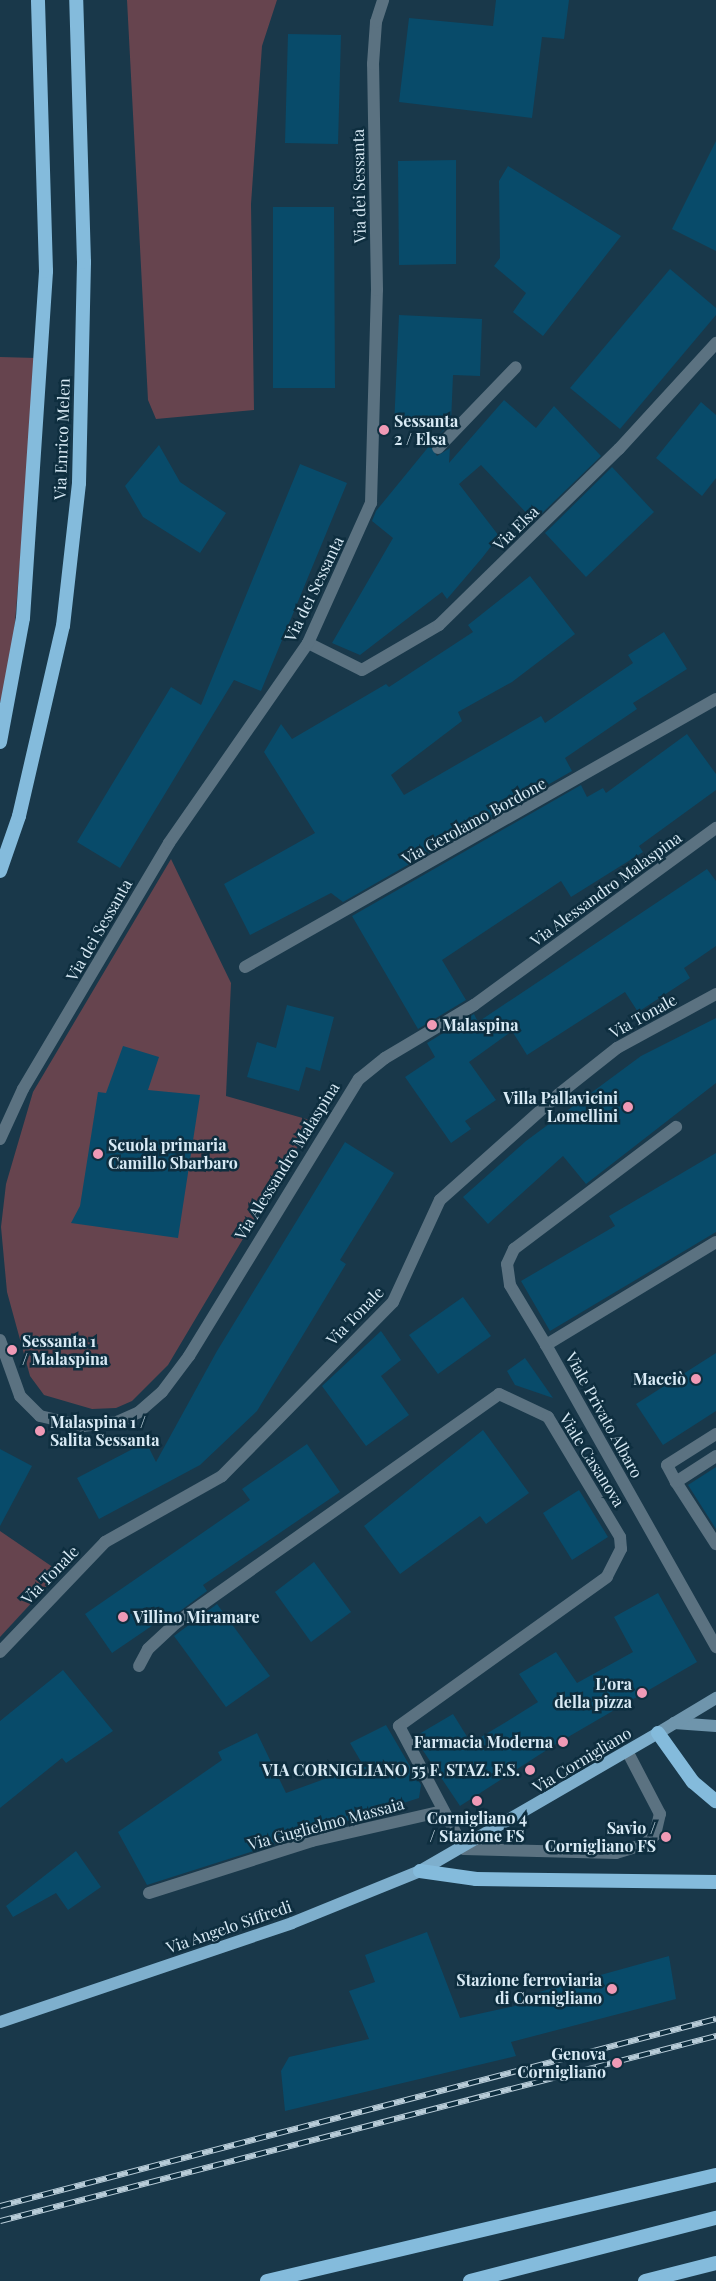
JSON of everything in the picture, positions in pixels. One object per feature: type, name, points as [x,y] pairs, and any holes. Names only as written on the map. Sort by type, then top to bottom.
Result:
[{"type":"highway","name":"Via Enrico Melen","points":[[0,742],[23,618],[45,280],[38,0]]},
{"type":"highway","name":"Via Enrico Melen","points":[[0,871],[19,816],[63,626],[79,483],[84,262],[76,0]]},
{"type":"highway","points":[[658,1733],[693,1782],[716,1801]]},
{"type":"highway","points":[[420,1871],[476,1879],[716,1882]]},
{"type":"highway","points":[[268,2281],[716,2175]]},
{"type":"highway","points":[[470,2281],[716,2218]]},
{"type":"highway","points":[[645,2281],[716,2263]]},
{"type":"main road","name":"Via Cornigliano","points":[[464,1849],[716,1698]]},
{"type":"main road","points":[[674,1723],[716,1726]]},
{"type":"main road","name":"Via Angelo Siffredi","points":[[0,2022],[292,1923],[420,1871],[464,1849]]},
{"type":"street","name":"Via dei Sessanta","points":[[0,1139],[23,1089],[169,843],[308,643],[371,503],[377,290],[373,64],[376,22],[383,0]]},
{"type":"street","name":"Via Elsa","points":[[308,643],[362,670],[439,625],[619,450],[716,343]]},
{"type":"street","points":[[438,448],[516,367]]},
{"type":"street","name":"Via Gerolamo Bordone","points":[[245,967],[716,699]]},
{"type":"street","name":"Via Alessandro Malaspina","points":[[0,1340],[20,1396],[40,1416],[60,1424],[117,1422],[139,1412],[162,1392],[188,1356],[358,1079],[384,1058],[474,1005],[716,828]]},
{"type":"street","name":"Via Tonale","points":[[0,1652],[105,1542],[222,1476],[393,1302],[440,1200],[617,1048],[716,994]]},
{"type":"street","points":[[546,1345],[510,1285],[507,1264],[514,1249],[676,1127]]},
{"type":"street","name":"Viale Privato Albaro","points":[[716,1242],[546,1345],[716,1647]]},
{"type":"street","name":"Viale Casanova","points":[[139,1666],[148,1649],[176,1622],[499,1394],[548,1417],[620,1537],[621,1549],[607,1577],[403,1718],[398,1726],[401,1734],[443,1812]]},
{"type":"street","points":[[716,1434],[667,1465],[716,1544]]},
{"type":"street","points":[[676,1482],[716,1456]]},
{"type":"street","points":[[443,1812],[464,1849],[616,1853],[644,1844],[659,1824],[658,1803],[627,1751]]},
{"type":"street","name":"Via Guglielmo Massaia","points":[[149,1893],[312,1841],[443,1812]]},
{"type":"shaded area","points":[[127,0],[277,0],[262,46],[251,204],[254,410],[156,419],[148,400]]},
{"type":"shaded area","points":[[0,357],[37,358],[12,658],[0,704]]},
{"type":"shaded area","points":[[171,859],[231,983],[226,1096],[313,1121],[168,1365],[132,1401],[116,1408],[92,1409],[44,1395],[30,1376],[7,1292],[1,1227],[6,1184],[33,1092]]},
{"type":"shaded area","points":[[0,1531],[60,1572],[0,1637]]},
{"type":"building","points":[[496,0],[569,0],[564,39],[542,37],[532,118],[399,102],[409,18],[493,26]]},
{"type":"building","points":[[288,34],[341,35],[338,144],[285,143]]},
{"type":"building","points":[[716,141],[716,251],[672,229]]},
{"type":"building","points":[[456,160],[456,264],[399,265],[398,161]]},
{"type":"building","points":[[508,166],[621,236],[543,336],[513,312],[526,293],[494,266],[500,258],[499,181]]},
{"type":"building","points":[[273,207],[334,207],[335,388],[273,388]]},
{"type":"building","points":[[670,269],[716,308],[716,315],[620,429],[570,388]]},
{"type":"building","points":[[399,315],[482,319],[480,376],[453,375],[451,423],[437,437],[444,429],[394,427]]},
{"type":"building","points":[[504,400],[536,428],[554,406],[601,456],[534,521],[481,465],[459,484],[499,536],[482,558],[447,599],[442,592],[360,655],[332,643],[393,538],[372,521],[376,511],[430,445],[437,456],[450,448],[449,463]]},
{"type":"building","points":[[701,402],[716,415],[716,478],[702,496],[656,458]]},
{"type":"building","points":[[159,445],[180,482],[226,513],[200,553],[143,517],[125,486]]},
{"type":"building","points":[[300,464],[347,483],[261,691],[234,680],[120,868],[77,842],[171,687],[201,705]]},
{"type":"building","points":[[612,467],[654,512],[586,577],[545,533]]},
{"type":"building","points":[[530,576],[575,634],[512,682],[458,712],[462,721],[391,775],[404,795],[541,716],[545,723],[633,663],[628,655],[664,632],[687,669],[633,703],[637,709],[565,758],[572,771],[343,902],[331,893],[250,935],[224,884],[315,833],[264,752],[281,724],[292,739],[386,684],[389,687],[473,632],[468,625]]},
{"type":"building","points":[[687,734],[716,774],[716,790],[639,846],[643,852],[571,897],[561,881],[442,960],[466,1000],[418,1029],[352,916],[581,785],[587,797],[603,788],[606,793]]},
{"type":"building","points":[[707,869],[716,881],[716,946],[684,968],[690,978],[638,1012],[625,992],[527,1055],[512,1031],[469,1062],[496,1100],[465,1121],[471,1129],[451,1143],[405,1077],[435,1057],[427,1043],[474,1014],[478,1022]]},
{"type":"building","points":[[287,1005],[334,1017],[320,1071],[306,1067],[299,1091],[247,1077],[257,1042],[276,1048]]},
{"type":"building","name":"Villa Pallavicini Lomellini","points":[[716,1018],[716,1083],[586,1184],[563,1156],[488,1224],[463,1197],[526,1141],[641,1056]]},
{"type":"building","points":[[123,1046],[159,1057],[148,1090],[200,1095],[178,1238],[71,1223],[80,1206],[98,1092],[106,1093]]},
{"type":"building","points":[[345,1142],[394,1173],[340,1260],[346,1264],[257,1411],[200,1465],[99,1519],[77,1478],[146,1442],[156,1462],[217,1351]]},
{"type":"building","points":[[716,1153],[716,1232],[550,1331],[521,1281],[615,1226],[609,1216]]},
{"type":"building","points":[[463,1297],[491,1336],[438,1374],[409,1335]]},
{"type":"building","points":[[381,1331],[401,1360],[381,1376],[409,1415],[366,1446],[322,1386]]},
{"type":"building","name":"Macciò","points":[[716,1353],[716,1411],[663,1445],[636,1404]]},
{"type":"building","points":[[525,1358],[553,1398],[515,1385],[507,1371]]},
{"type":"building","points":[[483,1430],[529,1493],[486,1524],[480,1516],[400,1574],[364,1526]]},
{"type":"building","points":[[307,1444],[340,1492],[203,1585],[207,1591],[164,1623],[162,1619],[112,1653],[85,1614],[250,1500],[242,1489]]},
{"type":"building","points":[[0,1449],[32,1466],[0,1526]]},
{"type":"building","points":[[716,1467],[716,1529],[688,1485]]},
{"type":"building","points":[[579,1490],[608,1537],[572,1560],[543,1513]]},
{"type":"building","points":[[314,1562],[351,1612],[311,1642],[275,1592]]},
{"type":"building","points":[[658,1593],[697,1662],[556,1744],[460,1806],[414,1737],[453,1714],[471,1743],[538,1702],[519,1674],[556,1652],[577,1683],[633,1652],[614,1617]]},
{"type":"building","points":[[217,1604],[270,1676],[226,1707],[174,1636]]},
{"type":"building","points":[[63,1670],[113,1731],[66,1763],[62,1758],[0,1808],[0,1721]]},
{"type":"building","points":[[386,1725],[421,1785],[419,1798],[147,1885],[118,1832],[222,1760],[218,1752],[257,1733],[286,1793],[363,1765],[350,1743]]},
{"type":"building","points":[[76,1851],[101,1887],[68,1910],[56,1893],[13,1917],[6,1906]]},
{"type":"building","points":[[427,1932],[460,2018],[515,2006],[514,1999],[669,1956],[676,1999],[511,2042],[516,2056],[285,2111],[281,2071],[289,2057],[369,2039],[349,1991],[375,1982],[365,1955]]},
{"type":"railway","points":[[0,2206],[716,2019]]},
{"type":"railway","points":[[0,2221],[716,2036]]},
{"type":"place","name":"Sessanta 2 / Elsa","points":[[384,430]]},
{"type":"place","name":"Malaspina","points":[[432,1025]]},
{"type":"place","name":"Villa Pallavicini Lomellini","points":[[628,1107]]},
{"type":"place","name":"Scuola primaria Camillo Sbarbaro","points":[[98,1154]]},
{"type":"place","name":"Sessanta 1 / Malaspina","points":[[12,1350]]},
{"type":"place","name":"Macciò","points":[[696,1379]]},
{"type":"place","name":"Malaspina 1 / Salita Sessanta","points":[[40,1431]]},
{"type":"place","name":"Villino Miramare","points":[[123,1617]]},
{"type":"place","name":"L'ora della pizza","points":[[642,1693]]},
{"type":"place","name":"Farmacia Moderna","points":[[563,1742]]},
{"type":"place","name":"VIA CORNIGLIANO 55 F. STAZ. F.S.","points":[[530,1770]]},
{"type":"place","name":"Cornigliano 4 / Stazione FS","points":[[477,1801]]},
{"type":"place","name":"Savio / Cornigliano FS","points":[[666,1837]]},
{"type":"place","name":"Stazione ferroviaria di Cornigliano","points":[[612,1989]]},
{"type":"place","name":"Genova Cornigliano","points":[[617,2063]]}]
